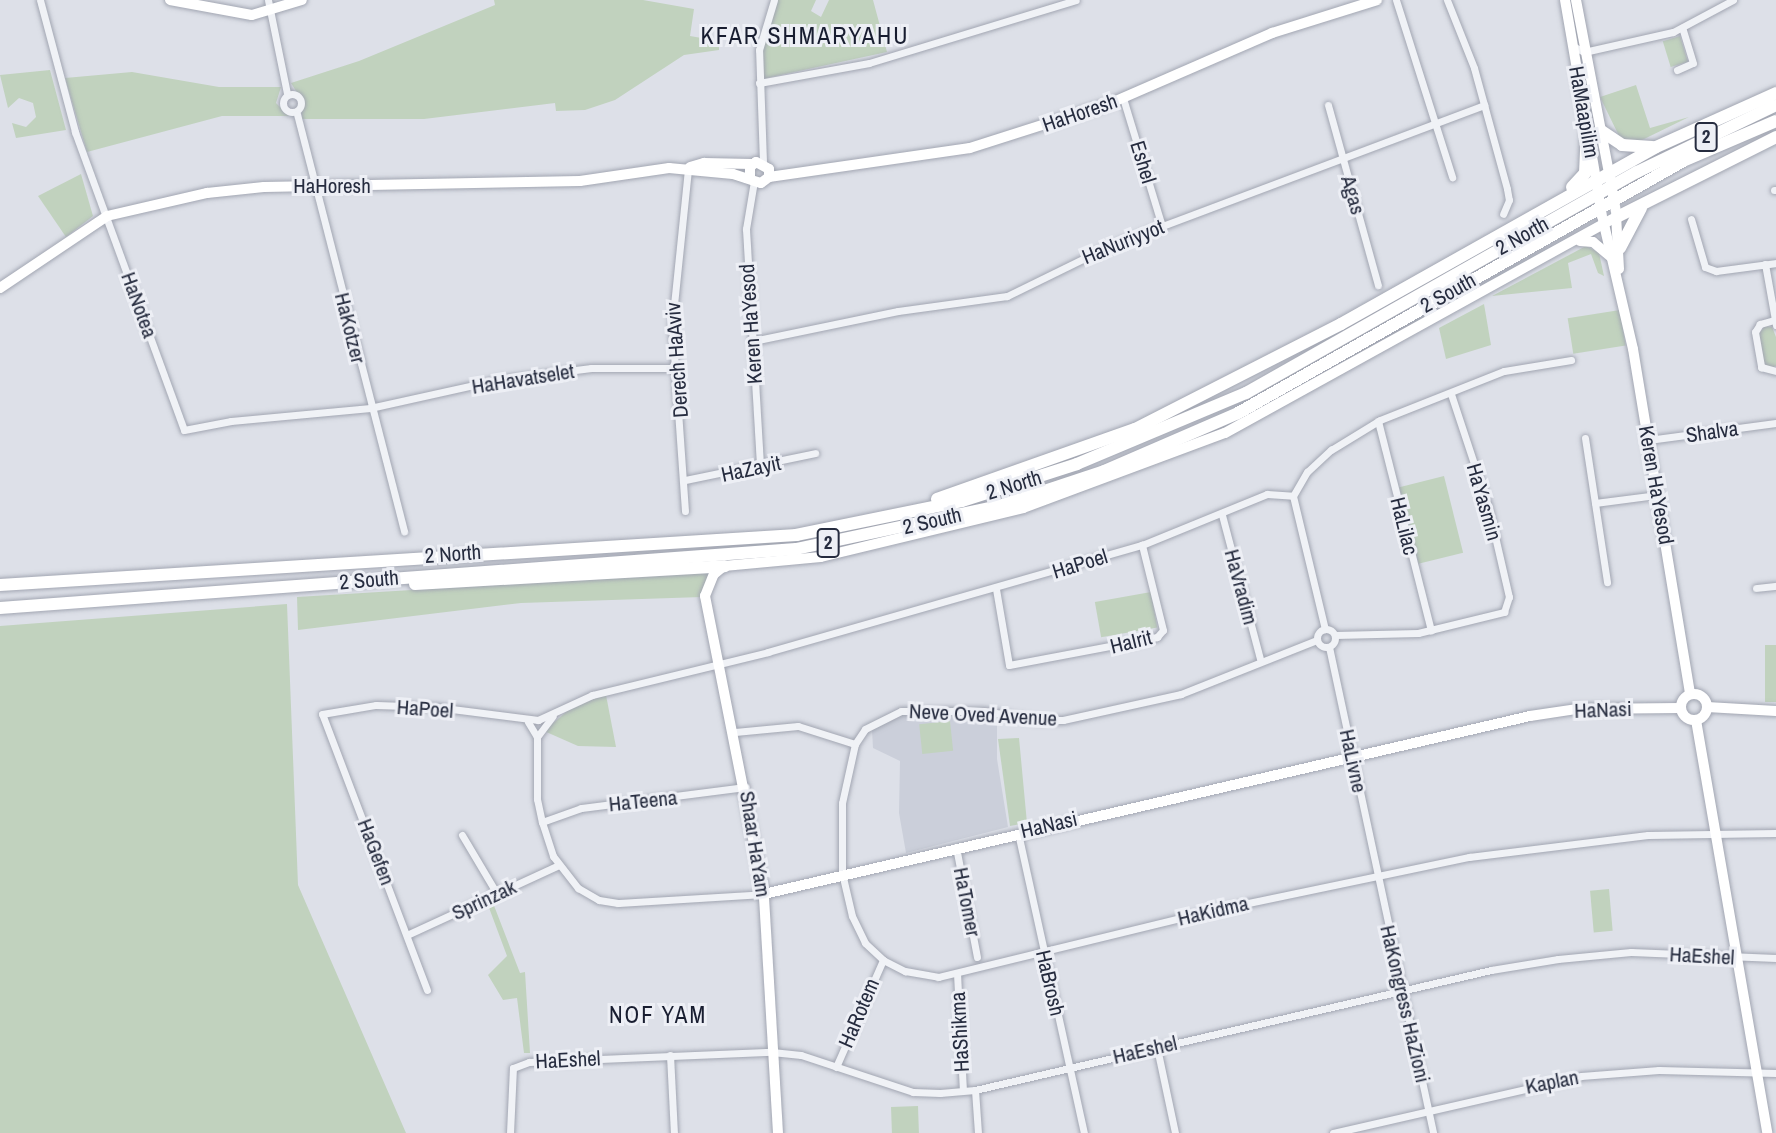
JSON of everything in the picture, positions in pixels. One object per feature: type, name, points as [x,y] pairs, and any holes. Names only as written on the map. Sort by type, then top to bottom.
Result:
[{"type":"highway","points":[[882,517],[1135,429],[1340,324],[1656,147],[1776,93]]},
{"type":"highway","name":"2 North","points":[[0,585],[796,535],[1013,486],[1197,415],[1246,393],[1660,159],[1776,105]]},
{"type":"highway","name":"2 South","points":[[0,608],[796,549],[999,506],[1104,471],[1238,412],[1685,160],[1776,121]]},
{"type":"highway","points":[[1559,200],[1585,173],[1593,130],[1622,145],[1656,147]]},
{"type":"highway","points":[[1616,214],[1646,202],[1776,137]]},
{"type":"highway","points":[[1616,253],[1629,225],[1646,202]]},
{"type":"highway","points":[[247,590],[323,590],[724,566]]},
{"type":"street","name":"HaNotea","points":[[40,0],[75,132],[184,430],[231,421],[370,408]]},
{"type":"street","points":[[170,0],[225,14],[271,12],[302,0]]},
{"type":"street","points":[[268,0],[288,89],[286,107],[295,114],[298,98],[288,89]]},
{"type":"street","points":[[769,177],[764,162],[759,50],[774,0]]},
{"type":"street","points":[[759,83],[869,63],[1076,0]]},
{"type":"street","name":"HaHoresh","points":[[688,168],[752,179],[970,148],[1123,98],[1272,33],[1377,0]]},
{"type":"street","points":[[1395,0],[1452,177]]},
{"type":"street","points":[[1447,0],[1484,105],[1507,189],[1509,200],[1503,215]]},
{"type":"street","name":"HaMaapilim","points":[[1565,0],[1593,130],[1609,175],[1616,214]]},
{"type":"street","name":"HaMaapilim","points":[[1576,0],[1593,130],[1596,182],[1603,221]]},
{"type":"street","points":[[1573,46],[1584,52],[1682,28],[1733,0]]},
{"type":"street","points":[[1677,70],[1693,62],[1682,28]]},
{"type":"street","name":"Eshel","points":[[1123,98],[1162,226]]},
{"type":"street","name":"Agas","points":[[1328,105],[1378,285]]},
{"type":"street","name":"HaNuriyyot","points":[[753,341],[898,311],[1007,296],[1088,255],[1484,105]]},
{"type":"street","name":"HaKotzer","points":[[295,114],[404,532]]},
{"type":"street","name":"HaHoresh","points":[[0,288],[107,216],[206,193],[314,186],[580,181],[688,168],[704,163],[764,162]]},
{"type":"street","points":[[752,164],[752,179]]},
{"type":"street","name":"Derech HaAviv","points":[[685,510],[673,290],[688,168]]},
{"type":"street","name":"Keren HaYesod","points":[[752,179],[746,229],[760,467]]},
{"type":"street","points":[[724,566],[834,554],[1023,508],[1225,433],[1572,242],[1616,214]]},
{"type":"street","name":"Keren HaYesod","points":[[1616,214],[1619,277],[1690,694]]},
{"type":"street","points":[[1691,219],[1705,267],[1716,271],[1776,263]]},
{"type":"street","name":"Keren HaYesod","points":[[1603,221],[1616,253]]},
{"type":"street","points":[[1572,242],[1593,242],[1616,253]]},
{"type":"street","points":[[1765,264],[1775,322],[1760,324],[1755,332],[1761,367],[1776,371]]},
{"type":"street","points":[[1430,630],[1335,635],[1325,629],[1293,496],[1307,472],[1331,450],[1378,421],[1504,371],[1571,360]]},
{"type":"street","name":"HaHavatselet","points":[[370,408],[496,380],[592,368],[677,369]]},
{"type":"street","name":"HaYasmin","points":[[1430,630],[1504,612],[1509,597],[1488,506],[1451,394]]},
{"type":"street","name":"HaLilac","points":[[1378,421],[1430,630]]},
{"type":"street","name":"Shalva","points":[[1648,440],[1776,423]]},
{"type":"street","points":[[1585,438],[1607,582]]},
{"type":"street","name":"HaZayit","points":[[685,480],[760,467],[815,453]]},
{"type":"street","name":"HaPoel","points":[[322,714],[376,705],[436,707],[528,722],[556,713],[592,695],[779,649],[1142,545],[1222,515],[1267,494],[1293,496]]},
{"type":"street","points":[[1595,503],[1657,495]]},
{"type":"street","name":"HaVradim","points":[[1222,515],[1259,659]]},
{"type":"street","name":"HaIrit","points":[[996,589],[1009,664],[1161,635],[1156,589],[1142,545]]},
{"type":"street","name":"Shaar HaYam","points":[[724,566],[707,583],[705,596],[746,787],[764,894],[778,1133]]},
{"type":"street","points":[[1756,588],[1776,586]]},
{"type":"street","points":[[1325,629],[1317,640],[1329,647],[1335,635]]},
{"type":"street","name":"Neve Oved Avenue","points":[[855,744],[865,729],[901,711],[984,711],[1037,720],[1063,720],[1181,694],[1259,659],[1317,640]]},
{"type":"street","name":"HaLivne","points":[[1329,647],[1376,876]]},
{"type":"street","points":[[1696,720],[1684,716],[1681,708],[1690,694],[1701,695],[1707,707]]},
{"type":"street","points":[[1707,707],[1776,711]]},
{"type":"street","points":[[1696,720],[1707,707]]},
{"type":"street","name":"HaNasi","points":[[537,737],[537,799],[542,822],[559,865],[578,888],[599,900],[618,903],[764,894],[956,846],[1530,716],[1577,709],[1681,708]]},
{"type":"street","name":"HaPoel","points":[[537,737],[556,713]]},
{"type":"street","name":"HaGefen","points":[[322,714],[409,934],[427,990]]},
{"type":"street","points":[[1696,720],[1760,1073],[1767,1133]]},
{"type":"street","points":[[528,722],[537,737]]},
{"type":"street","points":[[735,732],[798,726],[855,744]]},
{"type":"street","name":"HaKidma","points":[[855,744],[842,803],[842,873],[857,925],[865,943],[883,960],[905,971],[939,977],[1376,876],[1554,844],[1718,832],[1776,833]]},
{"type":"street","name":"HaTeena","points":[[542,822],[581,808],[746,787]]},
{"type":"street","name":"HaBrosh","points":[[1018,832],[1084,1133]]},
{"type":"street","points":[[462,835],[497,894]]},
{"type":"street","name":"HaTomer","points":[[956,846],[977,957]]},
{"type":"street","name":"Sprinzak","points":[[409,934],[559,865]]},
{"type":"street","name":"HaKongress HaZioni","points":[[1376,876],[1433,1133]]},
{"type":"street","name":"HaEshel","points":[[510,1133],[510,1081],[515,1065],[670,1055],[772,1052],[801,1055],[913,1092],[975,1090],[1491,970],[1632,952],[1776,958]]},
{"type":"street","name":"HaRotem","points":[[836,1067],[883,960]]},
{"type":"street","name":"HaShikma","points":[[957,973],[962,1090]]},
{"type":"street","points":[[1157,1048],[1175,1133]]},
{"type":"street","points":[[670,1055],[674,1133]]},
{"type":"street","name":"Kaplan","points":[[1333,1133],[1428,1109],[1581,1076],[1659,1070],[1776,1073]]},
{"type":"street","points":[[975,1090],[978,1133]]},
{"type":"shaded area","points":[[981,713],[997,716],[997,759],[1008,827],[906,853],[899,813],[900,761],[873,748],[872,730],[901,714]]},
{"type":"green space","points":[[494,0],[643,0],[694,9],[690,36],[719,41],[719,50],[684,55],[615,100],[585,110],[556,111],[555,103],[424,119],[302,119],[301,99],[291,83],[359,61],[495,5]]},
{"type":"green space","points":[[778,0],[816,0],[811,11],[821,17],[829,0],[873,0],[887,52],[762,79],[763,49]]},
{"type":"green space","points":[[1680,36],[1688,62],[1671,67],[1663,41]]},
{"type":"green space","points":[[50,70],[66,130],[16,138],[12,123],[26,127],[36,117],[33,103],[19,98],[8,108],[0,75]]},
{"type":"green space","points":[[132,72],[219,87],[281,87],[276,103],[289,116],[222,116],[87,152],[65,78]]},
{"type":"green space","points":[[1636,85],[1650,128],[1689,117],[1640,141],[1621,140],[1600,97]]},
{"type":"green space","points":[[81,174],[93,216],[66,237],[38,196]]},
{"type":"green space","points":[[1586,246],[1599,253],[1604,276],[1598,273],[1591,254],[1568,263],[1572,288],[1492,296]]},
{"type":"green space","points":[[1484,304],[1491,345],[1446,359],[1439,328]]},
{"type":"green space","points":[[1620,310],[1626,346],[1573,354],[1568,318]]},
{"type":"green space","points":[[1765,326],[1772,327],[1776,337],[1776,366],[1770,368],[1763,364],[1758,335]]},
{"type":"green space","points":[[1444,476],[1463,553],[1418,564],[1399,487]]},
{"type":"green space","points":[[709,572],[702,597],[521,603],[298,630],[297,597]]},
{"type":"green space","points":[[1151,592],[1157,627],[1101,637],[1095,602]]},
{"type":"green space","points":[[287,604],[298,885],[406,1133],[0,1133],[0,626]]},
{"type":"green space","points":[[1765,645],[1776,645],[1776,702],[1765,702]]},
{"type":"green space","points":[[606,695],[616,747],[578,746],[544,731],[573,706]]},
{"type":"green space","points":[[950,721],[953,751],[922,754],[919,724]]},
{"type":"green space","points":[[1019,738],[1027,823],[1010,826],[998,739]]},
{"type":"green space","points":[[1609,889],[1613,931],[1594,932],[1590,891]]},
{"type":"green space","points":[[493,903],[520,973],[525,972],[530,1053],[524,1053],[517,998],[503,1000],[488,975],[507,956],[488,905]]},
{"type":"green space","points":[[918,1106],[919,1133],[892,1133],[891,1107]]},
{"type":"district","name":"KFAR SHMARYAHU","points":[[805,36]]},
{"type":"district","name":"NOF YAM","points":[[658,1015]]}]
